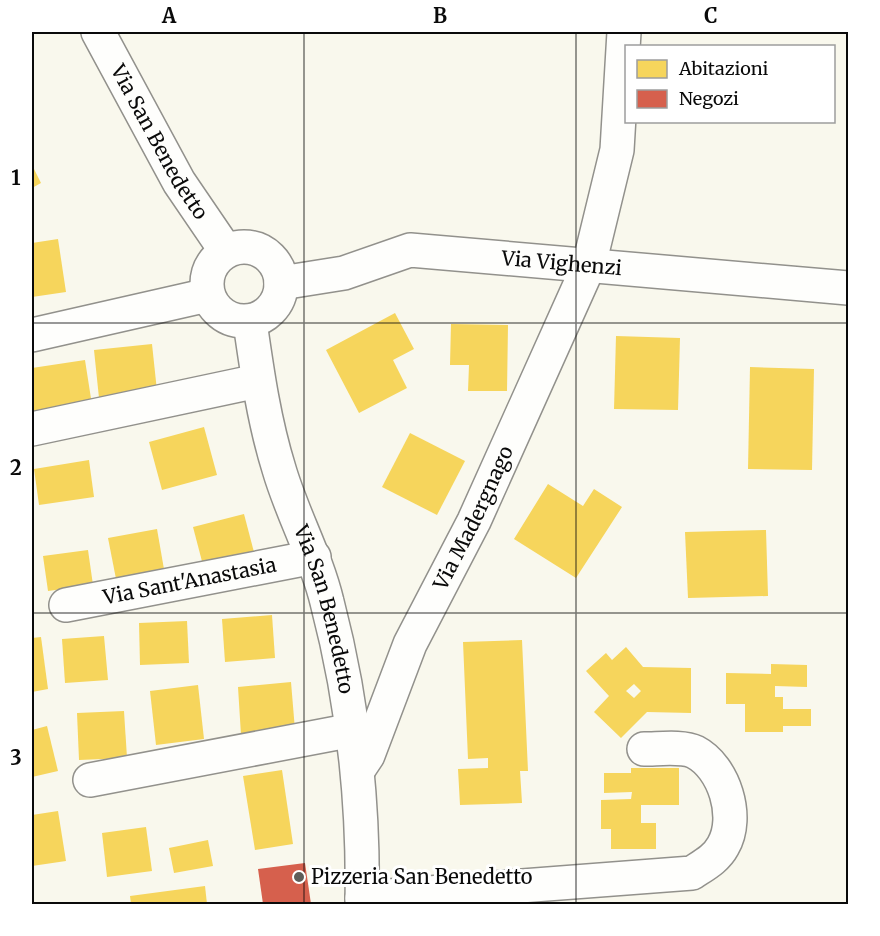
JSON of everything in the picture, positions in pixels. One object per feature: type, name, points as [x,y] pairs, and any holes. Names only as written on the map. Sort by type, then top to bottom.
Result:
[{"type":"street","name":"Via San Benedetto","points":[[98,32],[179,182],[226,251]]},
{"type":"street","name":"Via Madergnago","points":[[358,771],[368,755],[410,644],[474,521],[588,265],[617,150],[624,32]]},
{"type":"street","points":[[240,247],[255,248],[269,256],[278,268],[281,283],[276,304],[260,318],[250,322],[232,320],[217,311],[208,296],[206,285],[211,265],[226,251],[240,247]]},
{"type":"street","name":"Via Vighenzi","points":[[281,283],[344,273],[410,250],[849,288]]},
{"type":"street","points":[[32,334],[208,296]]},
{"type":"street","name":"Via San Benedetto","points":[[250,322],[258,381],[279,470],[314,556],[327,602],[353,730],[358,771],[362,901]]},
{"type":"street","points":[[32,429],[258,381]]},
{"type":"street","name":"Via Sant'Anastasia","points":[[66,605],[314,556]]},
{"type":"street","points":[[90,780],[353,730]]},
{"type":"street","points":[[362,901],[692,873],[712,860],[725,844],[728,792],[707,760],[693,750],[644,749]]},
{"type":"building: Abitazioni","points":[[32,165],[41,183],[32,188]]},
{"type":"building: Abitazioni","points":[[58,239],[66,292],[32,297],[32,243]]},
{"type":"building: Abitazioni","points":[[395,313],[414,349],[393,360],[407,388],[359,413],[326,350]]},
{"type":"building: Abitazioni","points":[[451,324],[508,325],[507,391],[468,391],[469,365],[450,365]]},
{"type":"building: Abitazioni","points":[[616,336],[680,338],[678,410],[614,409]]},
{"type":"building: Abitazioni","points":[[152,344],[157,391],[99,398],[94,350]]},
{"type":"building: Abitazioni","points":[[85,360],[92,405],[32,414],[32,368]]},
{"type":"building: Abitazioni","points":[[750,367],[814,369],[812,470],[748,469]]},
{"type":"building: Abitazioni","points":[[204,427],[217,475],[162,490],[149,442]]},
{"type":"building: Abitazioni","points":[[410,433],[465,461],[437,515],[382,487]]},
{"type":"building: Abitazioni","points":[[89,460],[94,497],[39,505],[34,469]]},
{"type":"building: Abitazioni","points":[[548,484],[583,506],[594,489],[622,507],[576,578],[514,539]]},
{"type":"building: Abitazioni","points":[[244,514],[255,556],[204,569],[193,527]]},
{"type":"building: Abitazioni","points":[[157,529],[165,575],[117,584],[108,538]]},
{"type":"building: Abitazioni","points":[[766,530],[768,596],[688,598],[685,532]]},
{"type":"building: Abitazioni","points":[[88,550],[93,585],[48,591],[43,556]]},
{"type":"building: Abitazioni","points":[[272,615],[275,658],[225,662],[222,619]]},
{"type":"building: Abitazioni","points":[[187,621],[189,663],[140,665],[139,623]]},
{"type":"building: Abitazioni","points":[[104,636],[108,680],[65,683],[62,639]]},
{"type":"building: Abitazioni","points":[[41,637],[48,689],[32,692],[32,638]]},
{"type":"building: Abitazioni","points":[[522,640],[528,771],[520,771],[522,803],[460,805],[458,769],[488,768],[488,758],[468,759],[463,642]]},
{"type":"building: Abitazioni","points":[[626,647],[643,667],[691,668],[691,713],[647,712],[621,738],[594,712],[609,696],[586,671],[606,653],[612,660]],"holes":[[[634,684],[641,691],[634,698],[626,691]]]},
{"type":"building: Abitazioni","points":[[771,664],[807,665],[807,687],[775,686],[775,697],[783,697],[783,709],[811,709],[811,726],[783,726],[783,732],[745,732],[745,704],[726,704],[726,673],[771,674]]},
{"type":"building: Abitazioni","points":[[291,682],[295,730],[241,735],[238,687]]},
{"type":"building: Abitazioni","points":[[198,685],[204,739],[156,745],[150,691]]},
{"type":"building: Abitazioni","points":[[124,711],[127,758],[79,760],[77,713]]},
{"type":"building: Abitazioni","points":[[47,726],[58,771],[32,777],[32,730]]},
{"type":"building: Abitazioni","points":[[631,768],[679,768],[679,805],[641,805],[641,823],[656,823],[656,849],[611,849],[611,829],[601,829],[601,800],[631,799],[632,792],[604,793],[604,773],[631,773]]},
{"type":"building: Abitazioni","points":[[282,770],[293,844],[255,850],[243,776]]},
{"type":"building: Abitazioni","points":[[58,811],[66,861],[32,866],[32,815]]},
{"type":"building: Abitazioni","points":[[146,827],[152,871],[107,877],[102,833]]},
{"type":"building: Abitazioni","points":[[208,840],[213,866],[174,873],[169,848]]},
{"type":"building: Abitazioni","points":[[205,886],[207,904],[131,904],[130,896]]},
{"type":"building: Negozi","points":[[305,863],[311,904],[263,904],[258,869]]},
{"type":"place","name":"Pizzeria San Benedetto","points":[[299,877]]}]
